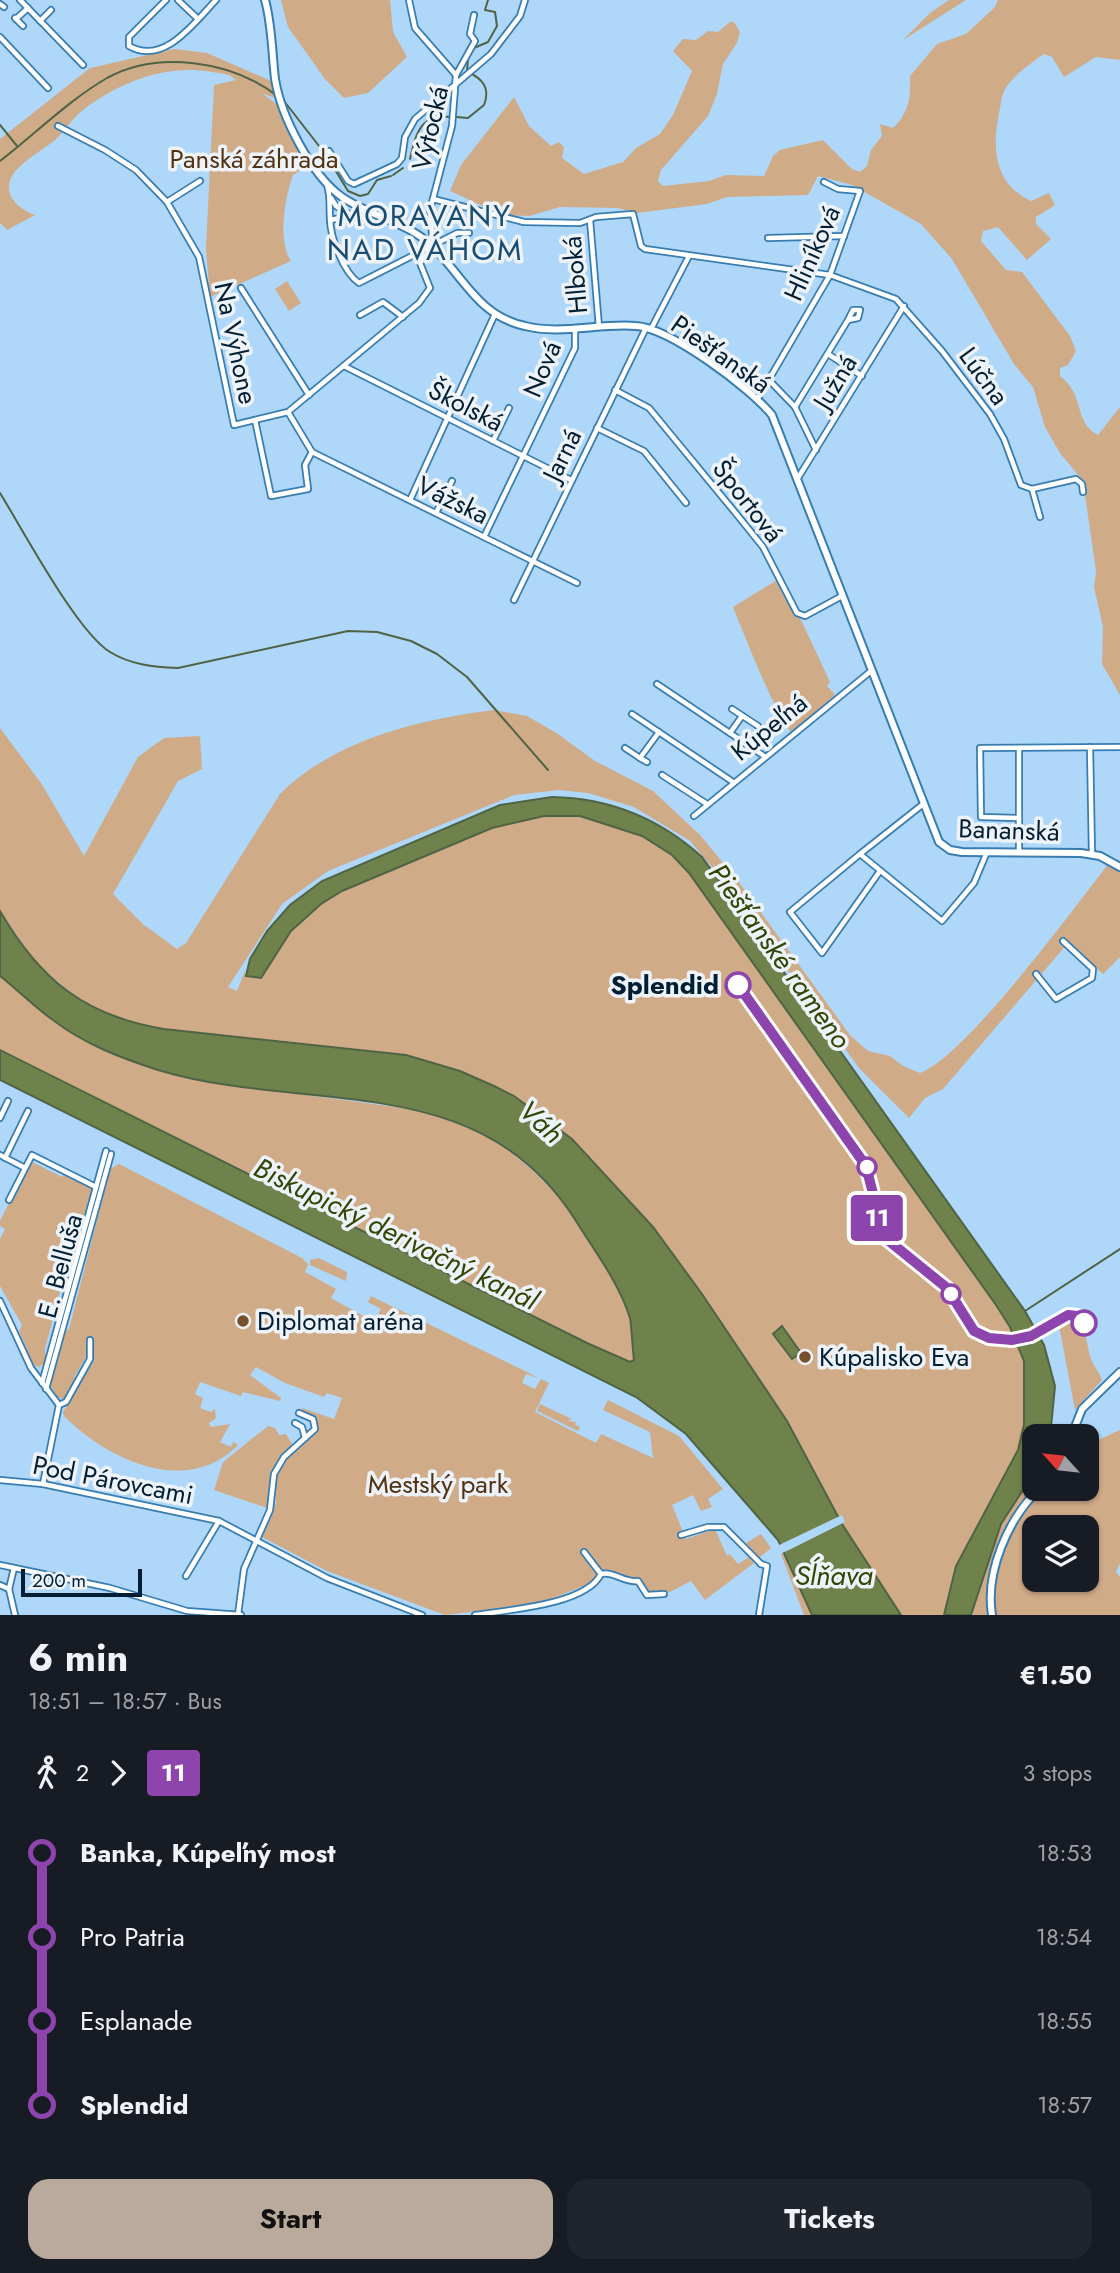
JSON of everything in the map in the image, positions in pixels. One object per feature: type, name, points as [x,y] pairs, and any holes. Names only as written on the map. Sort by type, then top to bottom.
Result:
[{"type":"main road","name":"Piešťanská","points":[[265,0],[280,101],[303,148],[325,181],[341,196],[367,211],[401,225],[433,246],[471,295],[495,313],[523,326],[649,328],[677,341],[757,400],[778,428],[891,724]]},
{"type":"main road","name":"Bananská","points":[[891,724],[935,836],[945,848],[962,852],[1092,854],[1120,867]]},
{"type":"main road","points":[[1075,1424],[1079,1413],[1120,1372]]},
{"type":"main road","points":[[1110,1384],[1120,1378]]},
{"type":"main road","points":[[992,1615],[992,1588],[1008,1531],[1028,1502]]},
{"type":"street","points":[[20,0],[83,65]]},
{"type":"street","points":[[166,0],[129,37],[127,43],[142,51],[170,45],[216,0]]},
{"type":"street","points":[[178,0],[198,19]]},
{"type":"street","points":[[329,150],[351,184],[389,169],[402,158],[405,137],[415,119],[457,83],[456,75],[415,28],[409,0]]},
{"type":"street","name":"Výtocká","points":[[433,246],[430,215],[453,118],[457,83],[491,54],[520,16],[525,0]]},
{"type":"street","points":[[40,21],[52,11],[46,5]]},
{"type":"street","points":[[23,26],[15,18],[28,8]]},
{"type":"street","points":[[456,75],[475,41],[470,34],[474,15]]},
{"type":"street","points":[[0,37],[48,88]]},
{"type":"street","name":"Na Výhone","points":[[58,126],[105,150],[136,170],[167,202],[199,257],[234,425],[288,412],[403,317],[429,291],[420,263],[433,246]]},
{"type":"street","points":[[167,202],[200,181]]},
{"type":"street","points":[[325,181],[336,206],[352,216]]},
{"type":"street","name":"Hliníková","points":[[757,400],[830,275],[860,191],[838,189],[824,182]]},
{"type":"street","points":[[331,197],[330,220],[337,250],[355,280],[362,283],[457,233],[469,233]]},
{"type":"street","points":[[433,200],[516,221],[580,223],[590,219]]},
{"type":"street","points":[[330,220],[367,211]]},
{"type":"street","name":"Lúčna","points":[[590,219],[633,214],[643,248],[822,273],[896,299],[990,414],[1004,439],[1021,485],[1032,489]]},
{"type":"street","name":"Hlboká","points":[[590,219],[599,327]]},
{"type":"street","points":[[768,238],[844,236]]},
{"type":"street","name":"Jarná","points":[[514,600],[615,390],[689,256]]},
{"type":"street","points":[[241,288],[309,395]]},
{"type":"street","points":[[360,315],[383,302],[403,317]]},
{"type":"street","name":"Južná","points":[[798,478],[904,306]]},
{"type":"street","points":[[410,500],[495,313]]},
{"type":"street","points":[[795,407],[848,320]]},
{"type":"street","name":"Nová","points":[[484,537],[575,348],[575,328]]},
{"type":"street","points":[[828,354],[862,376]]},
{"type":"street","name":"Školská","points":[[344,366],[571,480]]},
{"type":"street","points":[[768,379],[795,407],[816,451]]},
{"type":"street","name":"Športová","points":[[615,390],[649,408],[738,516],[763,547],[797,614],[805,616],[842,596]]},
{"type":"street","points":[[493,441],[509,408]]},
{"type":"street","points":[[255,420],[271,496],[308,489],[305,465],[312,452],[288,412]]},
{"type":"street","points":[[597,428],[644,451],[686,503]]},
{"type":"street","name":"Vážska","points":[[312,452],[577,583]]},
{"type":"street","points":[[1040,517],[1032,489],[1076,479],[1082,484],[1083,492]]},
{"type":"street","points":[[436,513],[452,481]]},
{"type":"street","name":"Kúpeľná","points":[[694,816],[871,671]]},
{"type":"street","points":[[657,684],[764,756]]},
{"type":"street","points":[[732,709],[758,726]]},
{"type":"street","points":[[632,714],[733,782]]},
{"type":"street","points":[[730,733],[741,716]]},
{"type":"street","points":[[640,758],[659,732]]},
{"type":"street","points":[[1090,747],[1092,854]]},
{"type":"street","points":[[1019,818],[984,818],[980,815],[980,748],[1120,747]]},
{"type":"street","points":[[625,748],[647,762]]},
{"type":"street","points":[[1019,748],[1019,852]]},
{"type":"street","points":[[662,775],[707,803]]},
{"type":"street","points":[[681,787],[684,781]]},
{"type":"street","points":[[880,871],[822,953],[790,912],[922,805]]},
{"type":"street","points":[[860,855],[942,921],[974,883],[982,870],[987,852]]},
{"type":"street","points":[[1036,974],[1056,999],[1092,978],[1093,969],[1063,941]]},
{"type":"street","points":[[0,1118],[8,1101]]},
{"type":"street","points":[[26,1168],[3,1156],[29,1111]]},
{"type":"street","name":"E. Belluša","points":[[42,1383],[96,1187],[108,1153],[46,1389]]},
{"type":"street","points":[[9,1200],[32,1155],[96,1187]]},
{"type":"street","points":[[0,1301],[31,1368],[59,1405],[44,1484]]},
{"type":"street","points":[[59,1405],[66,1402],[90,1359],[90,1340]]},
{"type":"street","points":[[31,1368],[47,1365]]},
{"type":"street","points":[[0,1565],[110,1588],[189,1613],[239,1615],[244,1569],[270,1510],[277,1467],[284,1457],[313,1433],[313,1419],[299,1413]]},
{"type":"street","points":[[295,1423],[302,1427],[305,1438]]},
{"type":"street","name":"Pod Párovcami","points":[[0,1480],[44,1484],[219,1521],[327,1578],[422,1615]]},
{"type":"street","name":"Pod Párovcami","points":[[186,1576],[219,1521]]},
{"type":"street","points":[[681,1535],[708,1527],[724,1527],[761,1564],[764,1577],[759,1615]]},
{"type":"street","points":[[584,1552],[601,1574]]},
{"type":"street","points":[[14,1568],[9,1589],[15,1615]]},
{"type":"street","points":[[475,1615],[538,1606],[582,1591],[595,1584],[601,1574],[607,1573],[629,1583],[638,1581],[647,1595],[664,1594]]},
{"type":"street","points":[[0,1585],[9,1589]]},
{"type":"street","points":[[410,1609],[411,1615]]},
{"type":"green space","points":[[281,0],[390,0],[393,32],[407,57],[368,93],[344,98],[325,79],[288,27]]},
{"type":"green space","points":[[949,0],[966,0],[903,40],[930,13]]},
{"type":"green space","points":[[998,0],[1120,0],[1120,60],[1096,57],[1064,77],[1052,57],[1044,54],[1016,76],[1002,96],[996,139],[998,164],[1009,185],[1031,201],[1049,193],[1055,205],[1036,217],[1036,224],[1051,239],[1027,260],[998,227],[983,231],[981,241],[1006,270],[1022,272],[1070,336],[1076,351],[1068,365],[1060,368],[1060,376],[1073,392],[1090,430],[1098,435],[1120,407],[1120,695],[1102,664],[1103,627],[1094,587],[1096,571],[1083,481],[1060,453],[1045,427],[1033,387],[1014,364],[952,259],[921,224],[852,185],[818,176],[808,195],[727,197],[707,204],[637,213],[618,208],[560,207],[529,216],[502,215],[450,191],[461,165],[514,97],[529,126],[551,146],[559,142],[564,147],[562,158],[584,174],[623,162],[636,148],[660,134],[673,115],[692,71],[673,51],[683,39],[696,40],[708,31],[718,32],[730,22],[734,22],[740,32],[737,43],[723,64],[717,94],[708,116],[661,170],[658,181],[663,186],[709,181],[726,175],[764,176],[773,156],[780,150],[823,140],[852,169],[860,172],[867,166],[871,150],[882,136],[880,124],[893,128],[903,116],[909,98],[910,76],[937,44],[966,34],[995,7]]},
{"type":"green space","name":"Panská záhrada","points":[[174,49],[207,53],[271,81],[275,98],[262,93],[276,104],[309,164],[293,175],[287,195],[283,230],[291,261],[210,297],[206,248],[214,85],[236,80],[228,75],[194,70],[160,73],[128,84],[97,100],[79,113],[54,141],[20,166],[11,178],[9,191],[13,200],[21,208],[35,215],[7,230],[0,223],[0,139],[90,68]]},
{"type":"green space","points":[[287,281],[301,303],[289,311],[275,289]]},
{"type":"green space","points":[[777,580],[802,622],[830,682],[827,686],[835,695],[792,732],[770,695],[733,607]]},
{"type":"green space","points":[[494,710],[527,716],[595,761],[653,791],[700,835],[738,881],[850,1035],[868,1051],[890,1056],[903,1066],[920,1073],[940,1061],[991,1011],[1109,863],[1120,871],[1120,957],[1103,974],[1068,943],[943,1089],[925,1098],[909,1118],[859,1068],[717,873],[690,841],[634,807],[588,793],[559,790],[514,795],[328,871],[282,904],[228,987],[237,991],[245,971],[246,976],[261,978],[291,931],[321,904],[342,891],[492,828],[544,816],[580,815],[642,836],[672,855],[689,873],[996,1305],[1010,1327],[1024,1361],[1024,1424],[1018,1450],[956,1566],[944,1615],[901,1615],[842,1524],[787,1421],[702,1294],[653,1227],[572,1139],[406,1055],[164,1029],[128,1023],[95,1010],[74,996],[36,963],[0,911],[0,728],[41,783],[84,856],[138,757],[164,738],[200,736],[202,769],[178,781],[113,894],[144,925],[177,949],[186,943],[280,794],[302,775],[326,759],[379,735]]},
{"type":"green space","points":[[0,976],[159,1070],[210,1082],[425,1111],[461,1123],[494,1141],[524,1163],[552,1189],[597,1250],[630,1318],[634,1360],[630,1362],[587,1343],[0,1050]]},
{"type":"green space","points":[[30,1161],[62,1177],[65,1173],[91,1186],[93,1191],[68,1260],[45,1349],[46,1362],[39,1367],[32,1365],[25,1352],[27,1349],[19,1331],[22,1325],[0,1286],[0,1239],[5,1229],[0,1226],[0,1221]]},
{"type":"green space","name":"Mestský park","points":[[119,1164],[302,1258],[308,1264],[305,1272],[336,1289],[331,1298],[374,1322],[381,1309],[368,1302],[371,1296],[539,1378],[526,1374],[522,1383],[535,1389],[541,1379],[549,1383],[535,1412],[596,1443],[601,1434],[653,1458],[650,1432],[603,1410],[608,1400],[679,1436],[723,1489],[708,1499],[712,1507],[701,1511],[693,1495],[672,1505],[686,1539],[715,1529],[727,1556],[730,1554],[738,1564],[749,1557],[754,1563],[705,1600],[691,1581],[670,1592],[648,1593],[638,1578],[628,1580],[600,1570],[594,1582],[538,1604],[445,1615],[327,1571],[262,1537],[276,1503],[274,1477],[282,1461],[317,1431],[315,1418],[301,1411],[302,1408],[334,1419],[342,1398],[327,1393],[324,1397],[285,1383],[256,1367],[250,1375],[281,1398],[280,1401],[243,1392],[241,1396],[200,1382],[195,1394],[203,1398],[200,1408],[211,1412],[215,1409],[216,1418],[209,1423],[211,1427],[230,1424],[220,1442],[231,1447],[233,1442],[238,1445],[217,1461],[195,1469],[171,1470],[124,1458],[102,1446],[82,1432],[63,1412],[94,1360],[94,1337],[90,1341],[89,1352],[74,1377],[77,1379],[64,1399],[58,1398],[50,1385],[65,1331],[69,1329],[110,1169]]},
{"type":"green space","points":[[319,1258],[347,1272],[346,1281],[310,1265],[310,1260]]},
{"type":"green space","points":[[1070,1319],[1083,1330],[1091,1359],[1102,1380],[1075,1410],[1059,1325]]},
{"type":"green space","points":[[540,1404],[572,1419],[568,1421],[576,1422],[575,1425],[580,1427],[578,1431],[537,1411]]},
{"type":"green space","points":[[268,1426],[275,1428],[279,1435],[286,1434],[293,1445],[280,1458],[272,1473],[267,1508],[214,1490],[223,1462]]},
{"type":"green space","points":[[1120,1430],[1120,1563],[1116,1572],[1120,1577],[1120,1615],[973,1615],[973,1598],[983,1562],[1021,1493],[1022,1502],[1099,1502],[1099,1440]]},
{"type":"green space","points":[[761,1534],[771,1548],[759,1558],[746,1543]]},
{"type":"green space","points":[[785,1552],[812,1615],[804,1615],[781,1554]]},
{"type":"water","points":[[552,797],[614,806],[669,831],[702,857],[1025,1311],[1044,1345],[1055,1386],[1051,1424],[1024,1424],[1024,1361],[1010,1327],[996,1305],[689,873],[672,855],[642,836],[580,816],[544,816],[492,828],[342,891],[321,904],[291,931],[261,978],[246,976],[250,959],[267,931],[290,905],[322,881],[500,805]]},
{"type":"water","points":[[0,911],[31,957],[49,975],[67,991],[111,1015],[164,1029],[406,1055],[460,1071],[514,1096],[572,1139],[653,1227],[702,1294],[787,1421],[842,1524],[901,1615],[812,1615],[778,1540],[686,1434],[636,1397],[0,1080],[0,1050],[587,1343],[630,1362],[634,1360],[630,1318],[620,1293],[576,1221],[536,1172],[491,1138],[440,1117],[386,1104],[215,1083],[158,1070],[103,1050],[65,1029],[0,976]]},
{"type":"water","points":[[782,1326],[801,1353],[792,1359],[773,1334]]},
{"type":"water","points":[[1022,1433],[1022,1492],[1001,1524],[971,1615],[944,1615],[956,1566],[1018,1450]]},
{"type":"pier","points":[[1038,1328],[1042,1334],[1013,1343],[1010,1336]]},
{"type":"pier","points":[[842,1515],[845,1522],[791,1549],[782,1553],[777,1546]]},
{"type":"waterway","points":[[474,48],[488,42],[497,26],[495,12],[485,10],[488,0]]},
{"type":"waterway","points":[[410,159],[417,135],[427,122],[442,117],[468,118],[484,105],[486,88],[477,77],[467,71],[468,58]]},
{"type":"waterway","points":[[0,161],[93,87],[127,69],[171,62],[194,63],[238,74],[276,95]]},
{"type":"waterway","points":[[284,101],[326,155],[348,191],[360,196],[368,194],[377,180],[391,176]]},
{"type":"waterway","points":[[0,125],[17,146]]},
{"type":"waterway","points":[[393,175],[403,168]]},
{"type":"waterway","points":[[0,493],[67,603],[82,624],[110,652],[126,660],[178,668],[348,631],[377,632],[411,641],[437,654],[467,677],[548,770]]},
{"type":"waterway","points":[[1025,1311],[1120,1249]]},
{"type":"bus line","name":"11","points":[[738,985],[866,1166],[872,1182],[876,1214],[884,1237],[892,1246],[937,1277],[974,1331],[989,1338],[1012,1340],[1031,1336],[1063,1316],[1077,1316],[1084,1323]]},
{"type":"place","name":"Splendid","points":[[738,985]]},
{"type":"place","name":"Diplomat aréna","points":[[243,1321]]},
{"type":"place","name":"Kúpalisko Eva","points":[[805,1357]]},
{"type":"district","name":"MORAVANY NAD VÁHOM","points":[[425,232]]},
{"type":"water label","name":"Piešťanské rameno","points":[[780,956]]},
{"type":"water label","name":"Váh","points":[[541,1122]]},
{"type":"water label","name":"Biskupický derivačný kanál","points":[[396,1234]]},
{"type":"water label","name":"Sĺňava","points":[[834,1575]]}]
